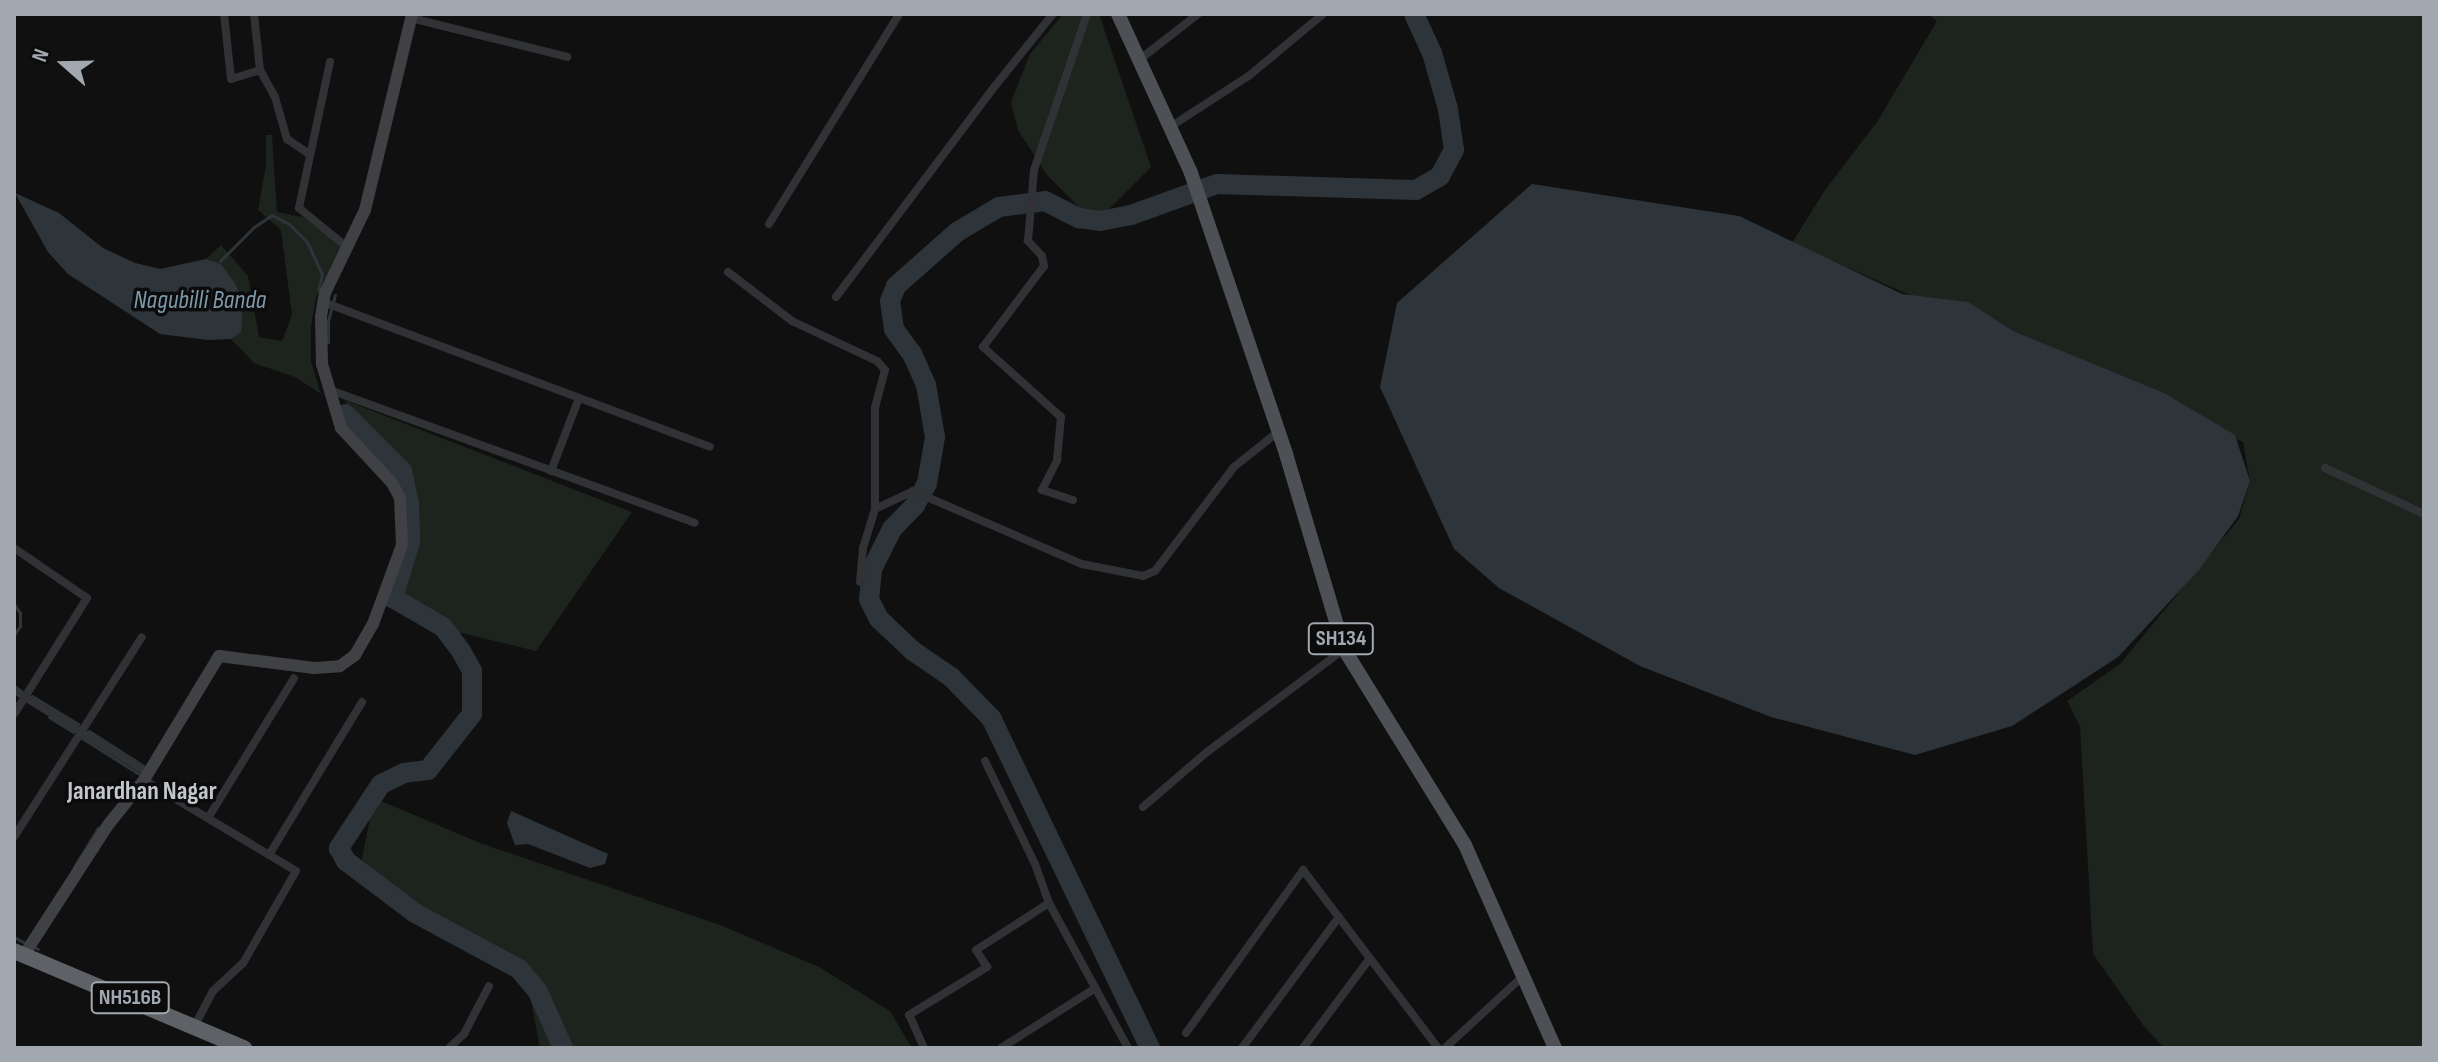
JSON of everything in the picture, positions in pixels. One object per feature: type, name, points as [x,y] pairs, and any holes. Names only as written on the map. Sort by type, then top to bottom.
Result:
[{"type":"highway","name":"NH516B","points":[[19,953],[244,1048]]},
{"type":"main road","name":"SH134","points":[[1118,14],[1191,173],[1279,431],[1344,649],[1465,845],[1555,1048]]},
{"type":"street","points":[[224,14],[231,79],[260,70]]},
{"type":"street","points":[[254,14],[260,70],[275,97],[287,139],[309,154]]},
{"type":"street","points":[[769,224],[899,14]]},
{"type":"street","points":[[836,297],[1053,14]]},
{"type":"street","points":[[1073,500],[1042,490],[1057,460],[1061,417],[983,347],[1044,266],[1042,256],[1028,241],[1034,170],[1087,14]]},
{"type":"street","points":[[1137,61],[1198,14]]},
{"type":"street","points":[[1168,128],[1250,75],[1323,14]]},
{"type":"street","points":[[19,953],[146,776],[219,656],[314,668],[340,666],[355,655],[373,624],[402,545],[400,498],[392,483],[341,428],[322,364],[325,302],[365,210],[412,16],[567,57]]},
{"type":"street","points":[[330,62],[299,208],[348,248]]},
{"type":"street","points":[[728,272],[792,321],[877,361],[885,370],[875,408],[875,509],[863,548],[860,582]]},
{"type":"street","points":[[325,302],[710,447]]},
{"type":"street","points":[[329,390],[695,523]]},
{"type":"street","points":[[551,471],[579,398]]},
{"type":"street","points":[[875,509],[913,491],[999,531],[1004,529],[1082,564],[1143,576],[1155,571],[1234,467],[1279,431]]},
{"type":"street","points":[[2325,468],[2424,514]]},
{"type":"street","points":[[14,539],[17,541],[14,547],[87,598],[14,714]]},
{"type":"street","points":[[14,837],[142,637]]},
{"type":"street","points":[[1143,807],[1207,752],[1344,649]]},
{"type":"street","points":[[208,818],[294,678]]},
{"type":"street","points":[[14,689],[208,818],[296,871],[243,963],[213,991],[195,1025]]},
{"type":"street","points":[[269,855],[362,702]]},
{"type":"street","points":[[985,761],[1035,864],[1049,903],[1128,1048]]},
{"type":"street","points":[[1186,1033],[1303,870],[1438,1048]]},
{"type":"street","points":[[924,1048],[909,1015],[987,967],[976,950],[1049,903]]},
{"type":"street","points":[[1242,1048],[1339,917]]},
{"type":"street","points":[[1303,1048],[1370,958]]},
{"type":"street","points":[[1445,1048],[1523,976]]},
{"type":"street","points":[[449,1048],[464,1034],[489,986]]},
{"type":"street","points":[[1001,1048],[1094,989]]},
{"type":"shaded area","points":[[1063,14],[1099,14],[1151,167],[1095,223],[1047,175],[1018,130],[1011,102],[1030,54]]},
{"type":"shaded area","points":[[1928,14],[2424,14],[2424,1048],[2164,1048],[2143,1025],[2093,954],[2080,726],[2067,701],[2120,664],[2239,519],[2250,481],[2243,442],[1792,243],[1825,190],[1877,122],[1937,21]]},
{"type":"shaded area","points":[[266,135],[272,135],[277,212],[307,218],[341,248],[316,297],[311,327],[311,362],[321,394],[295,377],[254,363],[231,339],[241,332],[221,265],[206,259],[221,245],[248,276],[259,337],[282,341],[292,315],[281,230],[258,210],[266,165]]},
{"type":"shaded area","points":[[344,400],[632,512],[536,651],[428,625],[387,604],[410,559],[411,492],[404,465],[369,434]]},
{"type":"shaded area","points":[[374,798],[480,843],[720,925],[819,967],[890,1011],[912,1048],[540,1048],[526,975],[358,879]]},
{"type":"water","points":[[1532,184],[1739,216],[1902,294],[1968,302],[2013,331],[2164,393],[2235,435],[2250,481],[2238,516],[2199,570],[2118,657],[2012,726],[1915,755],[1771,717],[1640,666],[1499,588],[1454,549],[1380,387],[1397,303]]},
{"type":"water","name":"Nagubilli Banda","points":[[15,193],[59,213],[103,248],[135,263],[160,269],[206,259],[221,264],[236,285],[243,303],[241,332],[231,339],[208,340],[160,334],[68,274],[48,252]]},
{"type":"water","points":[[511,811],[608,854],[605,864],[590,868],[528,844],[515,845],[507,823]]},
{"type":"waterway","points":[[1150,1048],[992,719],[951,677],[913,651],[879,619],[869,599],[872,569],[892,529],[915,505],[927,483],[935,437],[926,385],[912,354],[894,329],[890,301],[896,286],[957,232],[999,207],[1045,201],[1079,218],[1100,221],[1131,215],[1217,184],[1416,190],[1440,176],[1454,150],[1448,109],[1432,53],[1414,14]]},
{"type":"waterway","points":[[220,261],[254,227],[272,215],[289,224],[307,242],[322,274],[318,290]]},
{"type":"waterway","points":[[328,342],[328,321],[335,295]]},
{"type":"waterway","points":[[345,414],[402,471],[409,504],[410,542],[393,598],[443,627],[461,651],[472,671],[472,714],[428,770],[404,773],[381,784],[339,848],[346,861],[415,913],[519,969],[538,992],[563,1048]]},
{"type":"waterway","points":[[14,604],[20,613],[20,626],[14,635]]},
{"type":"waterway","points":[[32,696],[78,724]]},
{"type":"waterway","points":[[49,717],[73,732]]},
{"type":"waterway","points":[[89,731],[145,767]]},
{"type":"waterway","points":[[82,738],[139,774]]},
{"type":"waterway","points":[[74,867],[98,828]]},
{"type":"waterway","points":[[14,937],[25,943]]},
{"type":"district","name":"Janardhan Nagar","points":[[142,792]]}]
